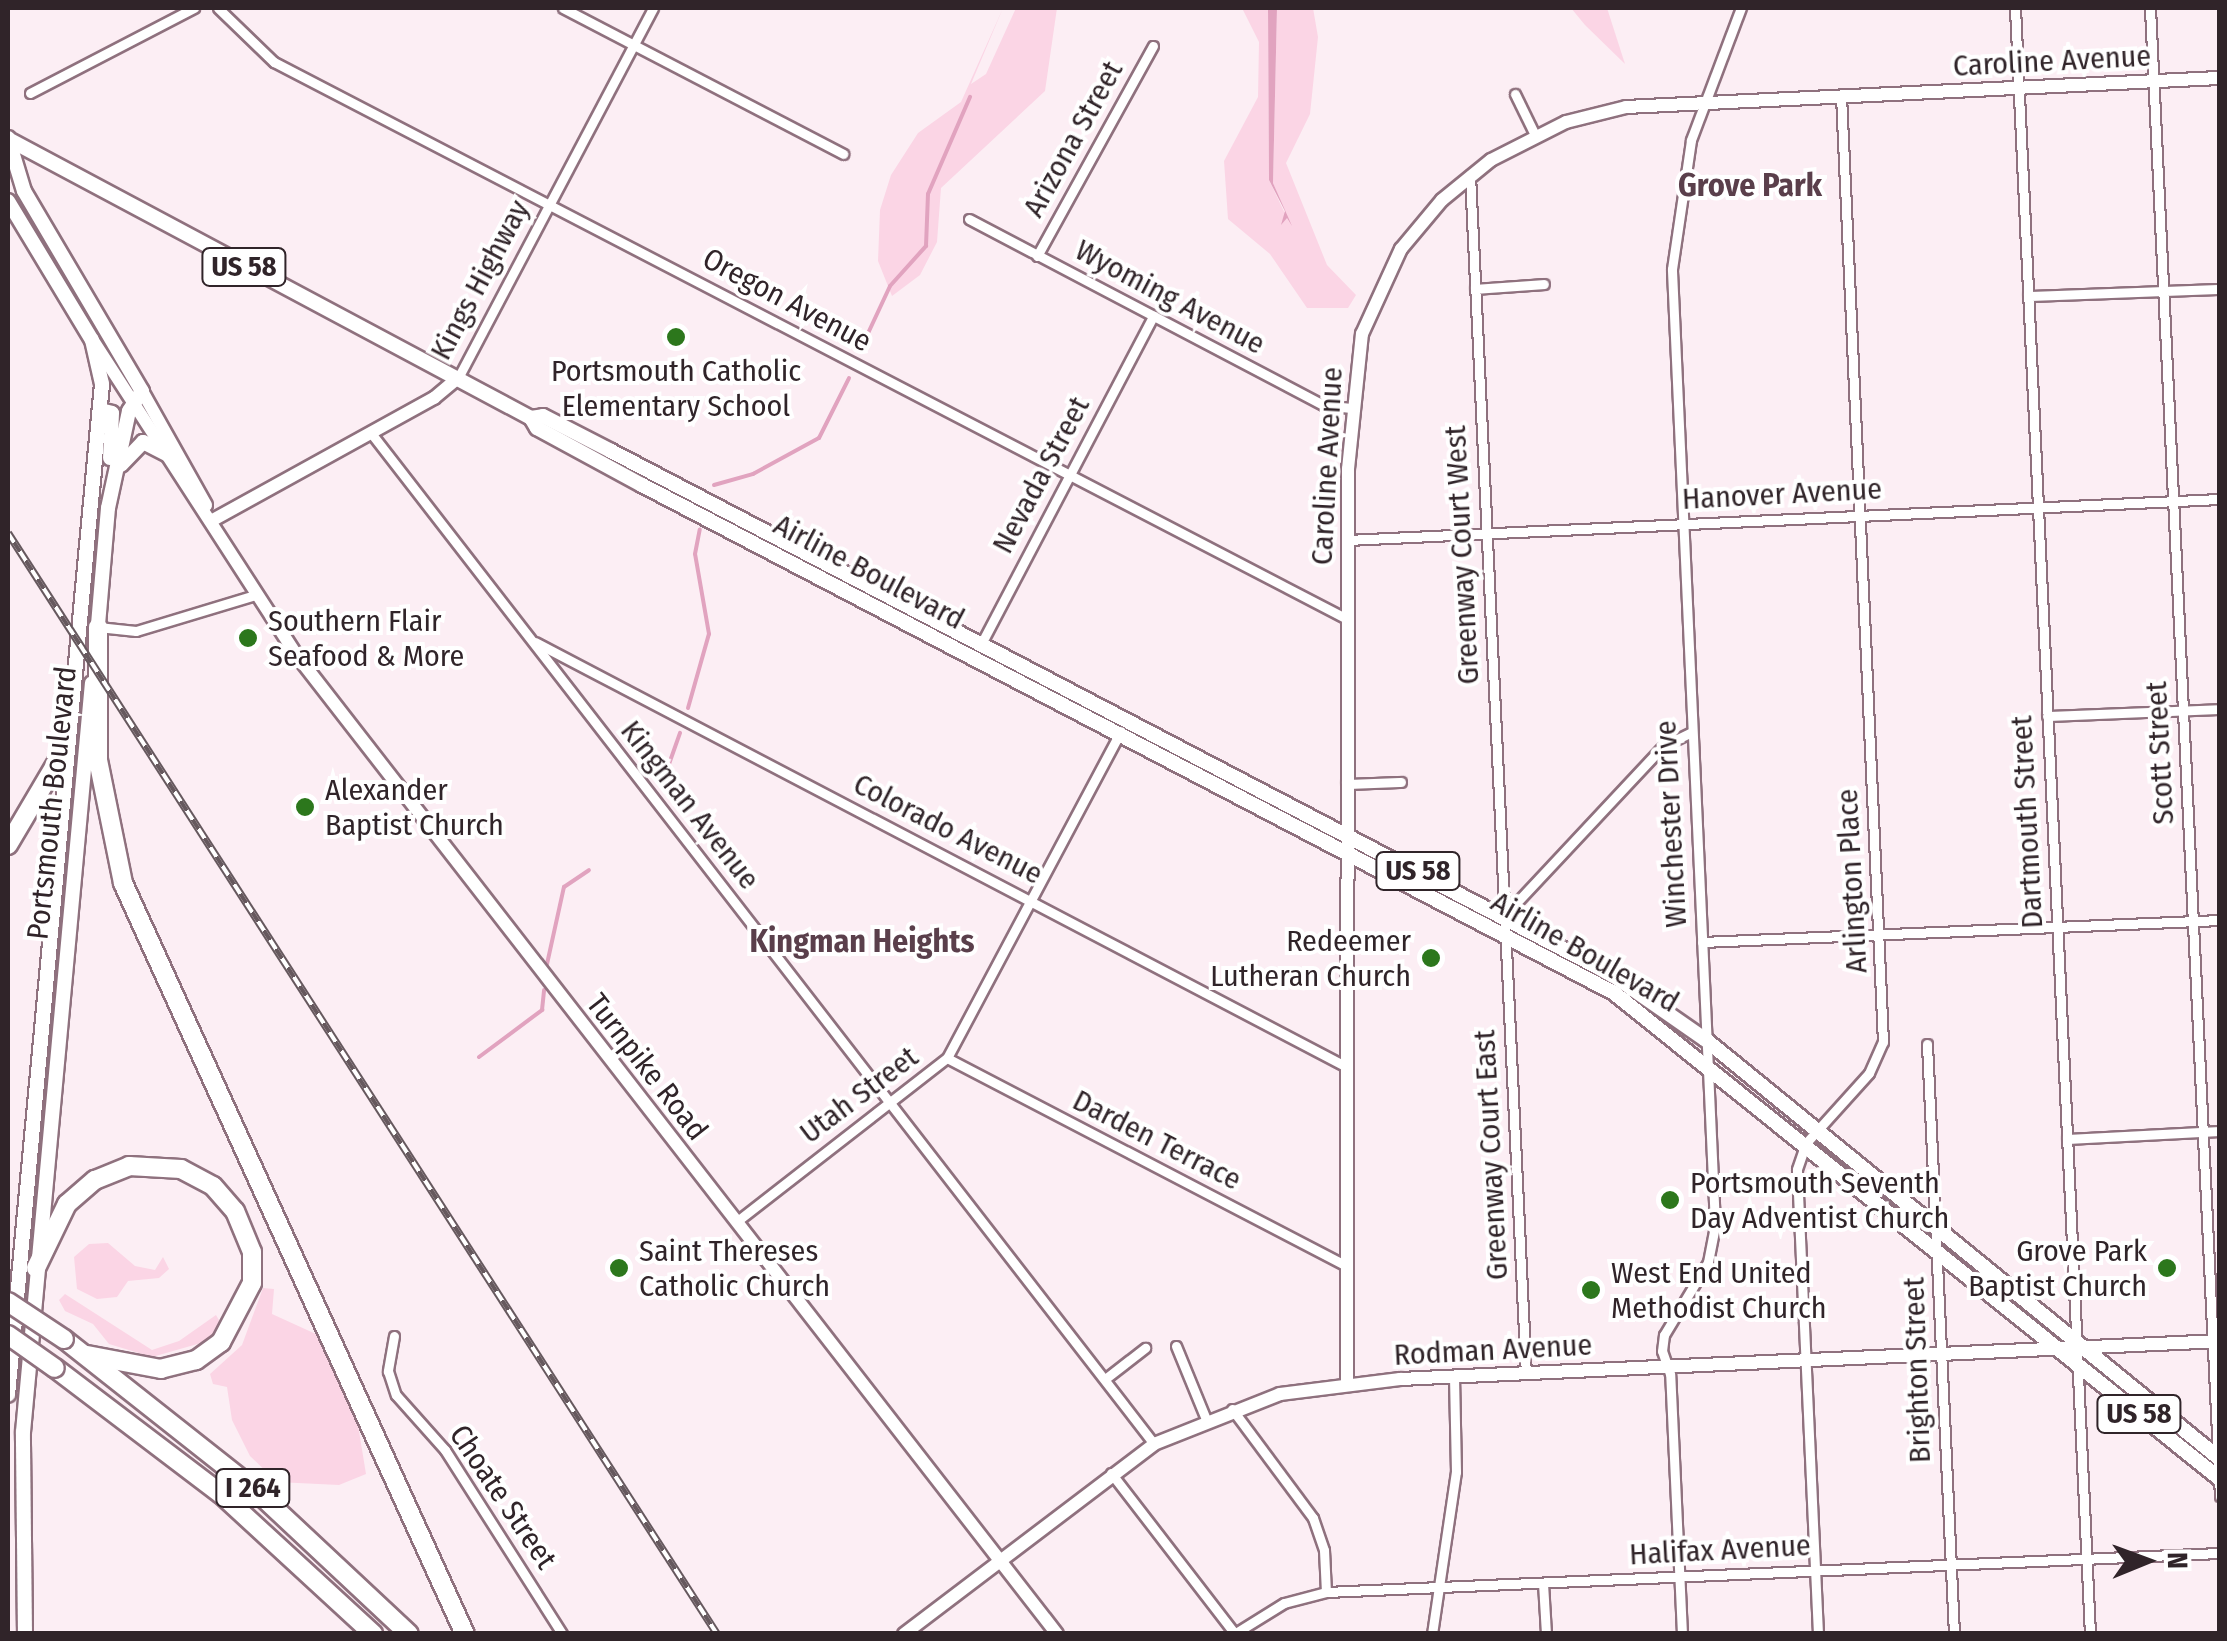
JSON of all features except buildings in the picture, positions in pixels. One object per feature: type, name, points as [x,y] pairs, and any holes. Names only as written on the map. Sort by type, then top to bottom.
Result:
[{"type":"highway","points":[[98,628],[98,760],[124,883],[465,1634]]},
{"type":"highway","points":[[8,845],[66,747]]},
{"type":"highway","points":[[36,1268],[68,1204],[95,1180],[129,1166],[162,1165],[199,1177],[241,1222],[252,1252],[252,1283],[222,1342],[196,1360],[161,1369],[87,1355]]},
{"type":"highway","name":"I 264","points":[[8,1302],[87,1355],[254,1489],[408,1634]]},
{"type":"highway","name":"I 264","points":[[8,1335],[221,1494],[373,1634]]},
{"type":"main road","name":"Airline Boulevard","points":[[8,139],[531,418],[543,416],[646,478],[1124,727],[1345,851],[1614,994],[1935,1227],[2219,1459]]},
{"type":"main road","points":[[8,139],[24,190],[138,395]]},
{"type":"main road","name":"Portsmouth Boulevard","points":[[8,201],[92,340],[102,369],[8,1395]]},
{"type":"main road","name":"Portsmouth Boulevard","points":[[25,1634],[21,1496],[36,1268],[108,508],[138,395]]},
{"type":"main road","points":[[100,410],[112,420],[108,508]]},
{"type":"main road","points":[[113,484],[136,444],[149,442],[169,455]]},
{"type":"main road","name":"Airline Boulevard","points":[[1124,727],[1345,833],[1611,974],[1706,1040],[1936,1249],[2219,1478]]},
{"type":"street","points":[[30,93],[194,8]]},
{"type":"street","name":"Oregon Avenue","points":[[218,8],[274,62],[1347,619]]},
{"type":"street","points":[[562,8],[843,154]]},
{"type":"street","name":"Kings Highway","points":[[211,521],[371,433],[458,378],[654,8]]},
{"type":"street","name":"Winchester Drive","points":[[1682,1634],[1664,1335],[1715,1238],[1672,269],[1682,180],[1702,102],[1742,8]]},
{"type":"street","name":"Dartmouth Street","points":[[2014,8],[2080,1347],[2090,1634]]},
{"type":"street","name":"Scott Street","points":[[2150,8],[2216,1341],[2220,1496]]},
{"type":"street","name":"Arizona Street","points":[[1037,256],[1153,46]]},
{"type":"street","name":"Caroline Avenue","points":[[1347,1383],[1346,540],[1351,408],[1362,334],[1384,277],[1422,222],[1470,175],[1535,135],[1626,106],[2220,78]]},
{"type":"street","points":[[1515,94],[1535,135]]},
{"type":"street","name":"Arlington Place","points":[[1818,1634],[1796,1169],[1811,1137],[1880,1054],[1879,935],[1842,97]]},
{"type":"street","name":"Greenway Court West","points":[[1470,175],[1505,934]]},
{"type":"street","name":"Wyoming Avenue","points":[[969,219],[1323,404],[1351,408]]},
{"type":"street","points":[[1475,289],[1544,284]]},
{"type":"street","points":[[2028,296],[2220,289]]},
{"type":"street","name":"Nevada Street","points":[[978,651],[1152,316]]},
{"type":"street","name":"Portsmouth Boulevard","points":[[92,340],[138,395]]},
{"type":"street","name":"Turnpike Road","points":[[138,395],[169,455],[255,595],[1057,1634]]},
{"type":"street","name":"Turnpike Road","points":[[138,395],[200,488],[211,521]]},
{"type":"street","name":"Kingman Avenue","points":[[371,433],[1154,1444]]},
{"type":"street","name":"Hanover Avenue","points":[[1346,540],[2220,498]]},
{"type":"street","points":[[98,628],[136,631],[255,595]]},
{"type":"street","name":"Colorado Avenue","points":[[529,638],[1344,1065]]},
{"type":"street","points":[[2047,716],[2220,709]]},
{"type":"street","name":"Utah Street","points":[[736,1222],[947,1058],[1034,902],[1124,727]]},
{"type":"street","points":[[1504,916],[1663,746],[1692,732]]},
{"type":"street","points":[[1346,784],[1401,782]]},
{"type":"street","points":[[1702,942],[2220,920]]},
{"type":"street","name":"Greenway Court East","points":[[1505,934],[1526,1374]]},
{"type":"street","name":"Brighton Street","points":[[1927,1044],[1954,1634]]},
{"type":"street","name":"Darden Terrace","points":[[947,1058],[1345,1265]]},
{"type":"street","points":[[2067,1139],[2220,1131]]},
{"type":"street","name":"Choate Street","points":[[394,1336],[388,1371],[396,1395],[445,1450],[562,1634]]},
{"type":"street","name":"Rodman Avenue","points":[[904,1634],[1154,1444],[1232,1409],[1347,1383],[2216,1341]]},
{"type":"street","points":[[1176,1346],[1206,1419]]},
{"type":"street","points":[[1105,1379],[1145,1348]]},
{"type":"street","points":[[1432,1634],[1456,1472],[1454,1377]]},
{"type":"street","points":[[1232,1409],[1312,1518],[1324,1550],[1326,1592]]},
{"type":"street","points":[[1111,1473],[1234,1633]]},
{"type":"street","name":"Halifax Avenue","points":[[1234,1633],[1284,1603],[1326,1592],[2220,1553]]},
{"type":"street","points":[[1544,1583],[1546,1634]]},
{"type":"shaded area","points":[[1003,8],[971,84],[986,74],[1016,8],[1057,8],[1045,91],[941,188],[937,242],[920,275],[892,296],[878,261],[880,210],[891,175],[918,133],[961,102]]},
{"type":"shaded area","points":[[1242,8],[1268,8],[1269,180],[1290,224],[1273,183],[1277,8],[1313,8],[1318,37],[1310,114],[1286,163],[1327,265],[1356,295],[1348,308],[1307,308],[1270,254],[1228,219],[1224,161],[1258,97],[1259,42]]},
{"type":"shaded area","points":[[1268,8],[1277,8],[1273,183],[1292,226],[1287,218],[1281,225],[1285,211],[1269,180]]},
{"type":"shaded area","points":[[1571,8],[1607,8],[1625,64],[1585,25]]},
{"type":"shaded area","points":[[108,1243],[135,1266],[155,1270],[163,1257],[169,1269],[159,1278],[128,1281],[117,1297],[97,1299],[77,1289],[74,1257],[89,1244]]},
{"type":"shaded area","points":[[263,1288],[274,1289],[272,1314],[318,1335],[358,1425],[366,1474],[339,1485],[277,1482],[250,1456],[232,1420],[227,1387],[213,1384],[210,1374],[242,1345]]},
{"type":"shaded area","points":[[65,1294],[152,1350],[179,1341],[216,1315],[223,1327],[208,1341],[152,1357],[109,1344],[93,1324],[65,1311],[59,1300]]},
{"type":"waterway","points":[[863,344],[890,286],[926,246],[928,194],[970,97]]},
{"type":"waterway","points":[[714,485],[753,474],[819,438],[849,378]]},
{"type":"waterway","points":[[688,708],[709,634],[695,554],[700,529]]},
{"type":"waterway","points":[[663,781],[680,733]]},
{"type":"waterway","points":[[547,964],[564,887],[589,870]]},
{"type":"waterway","points":[[479,1057],[542,1010],[544,990]]},
{"type":"railway","points":[[8,533],[717,1634]]},
{"type":"place","name":"Portsmouth Catholic Elementary School","points":[[676,337]]},
{"type":"place","name":"Southern Flair Seafood & More","points":[[248,638]]},
{"type":"place","name":"Alexander Baptist Church","points":[[305,807]]},
{"type":"place","name":"Redeemer Lutheran Church","points":[[1431,958]]},
{"type":"place","name":"Portsmouth Seventh Day Adventist Church","points":[[1670,1200]]},
{"type":"place","name":"Saint Thereses Catholic Church","points":[[619,1268]]},
{"type":"place","name":"Grove Park Baptist Church","points":[[2167,1268]]},
{"type":"place","name":"West End United Methodist Church","points":[[1591,1290]]},
{"type":"district","name":"Grove Park","points":[[1750,185]]},
{"type":"district","name":"Kingman Heights","points":[[862,941]]}]
